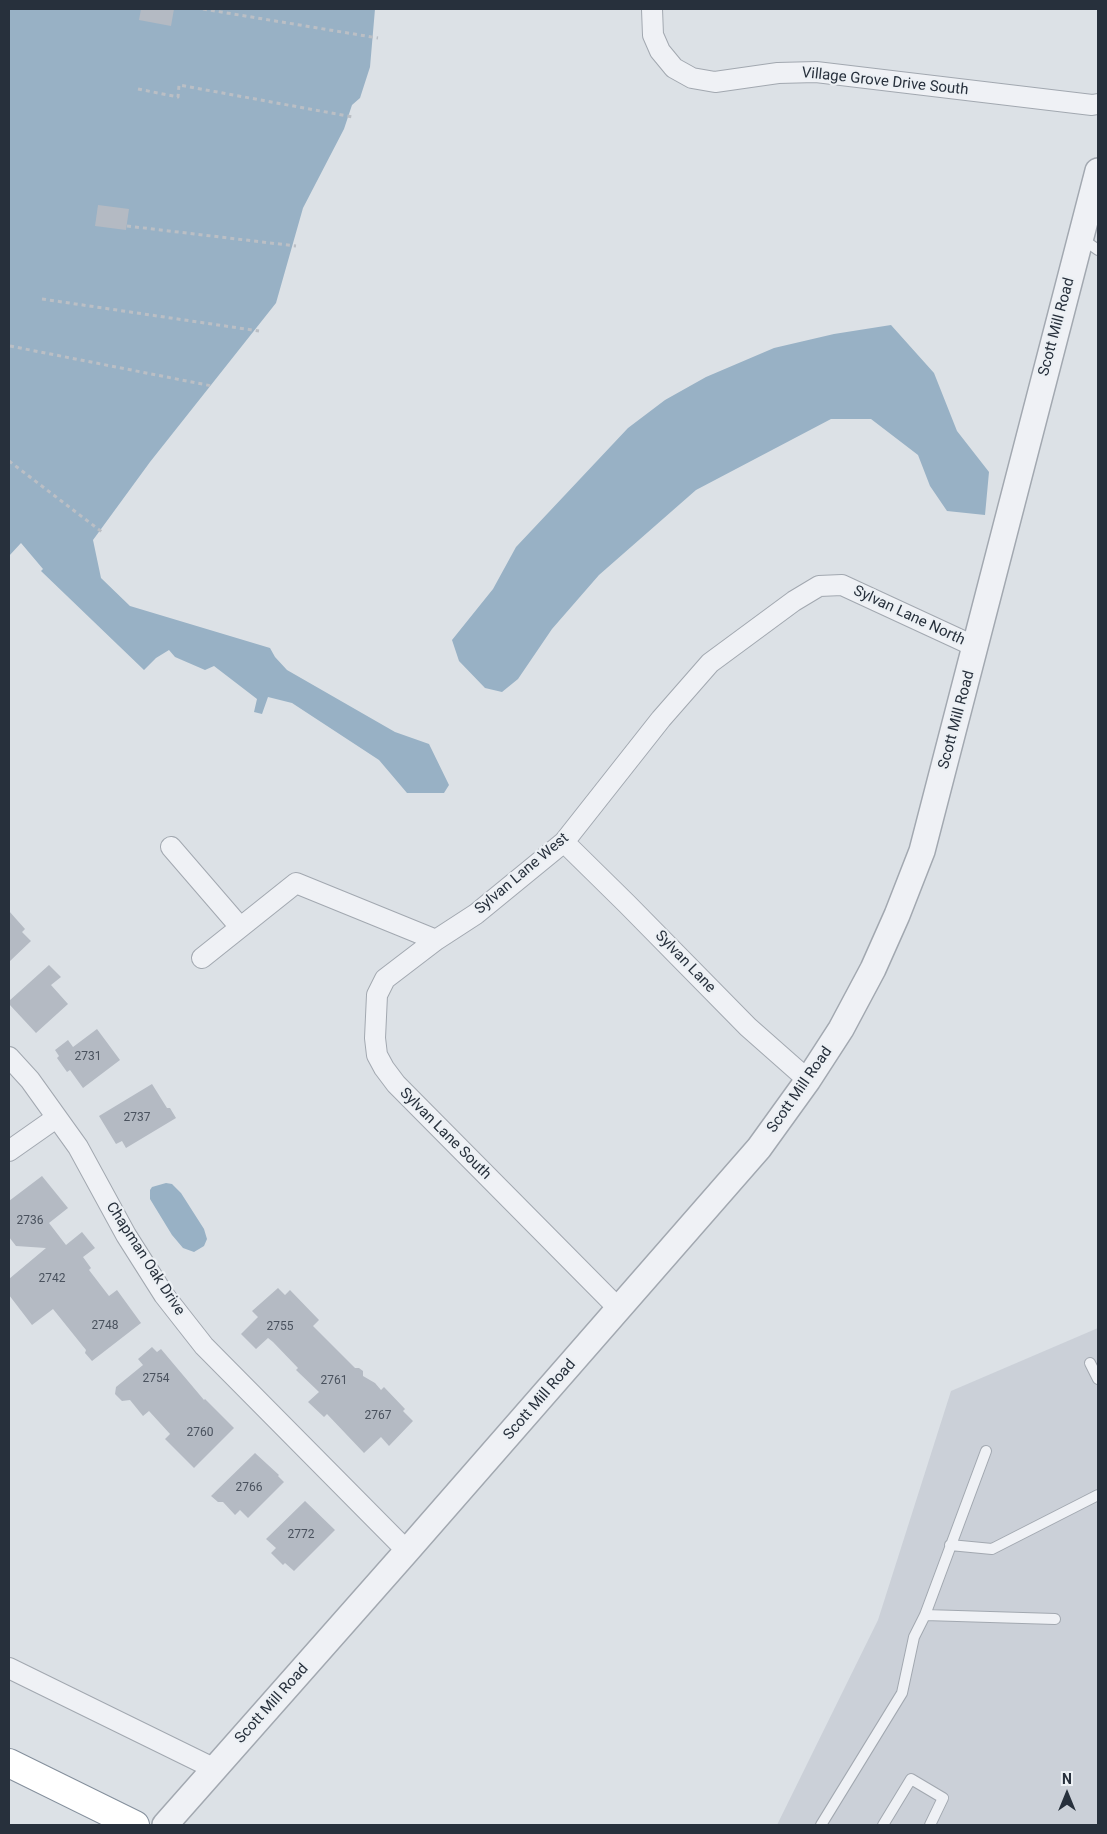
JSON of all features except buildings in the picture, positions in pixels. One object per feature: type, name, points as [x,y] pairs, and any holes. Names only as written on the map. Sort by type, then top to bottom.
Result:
[{"type":"highway","points":[[9,1763],[124,1820]]},
{"type":"street","name":"Village Grove Drive South","points":[[652,9],[653,35],[660,51],[674,68],[692,78],[714,82],[778,73],[816,72],[1092,105],[1098,104]]},
{"type":"street","name":"Scott Mill Road","points":[[165,1825],[407,1552],[759,1148],[808,1080],[841,1029],[873,969],[922,851],[976,647],[1020,468],[1089,244],[1098,171]]},
{"type":"street","name":"Sylvan Lane North","points":[[842,585],[976,647]]},
{"type":"street","name":"Sylvan Lane West","points":[[436,940],[476,914],[564,842],[661,719],[710,663],[794,601],[819,586],[842,585]]},
{"type":"street","name":"Sylvan Lane","points":[[564,842],[748,1027],[808,1080]]},
{"type":"street","points":[[171,848],[240,927]]},
{"type":"street","points":[[202,958],[296,883],[436,940]]},
{"type":"street","name":"Sylvan Lane South","points":[[436,940],[385,979],[377,995],[375,1038],[377,1055],[396,1084],[619,1309]]},
{"type":"street","name":"Chapman Oak Drive","points":[[9,1057],[30,1080],[78,1147],[126,1235],[164,1295],[204,1346],[407,1552]]},
{"type":"street","points":[[9,1152],[56,1118]]},
{"type":"street","points":[[9,1668],[215,1769]]},
{"type":"lane","points":[[1090,1363],[1098,1379]]},
{"type":"lane","points":[[821,1825],[902,1693],[914,1637],[925,1615],[986,1450]]},
{"type":"lane","points":[[950,1545],[992,1550],[1098,1495]]},
{"type":"lane","points":[[925,1615],[1055,1619]]},
{"type":"lane","points":[[883,1825],[911,1779],[943,1798],[930,1825]]},
{"type":"path","points":[[203,9],[378,38]]},
{"type":"path","points":[[138,88],[178,96],[180,85],[352,117]]},
{"type":"path","points":[[127,226],[296,246]]},
{"type":"path","points":[[42,299],[260,331]]},
{"type":"path","points":[[10,346],[212,386]]},
{"type":"path","points":[[9,461],[102,532]]},
{"type":"shaded area","points":[[1098,1328],[1098,1825],[777,1825],[878,1620],[951,1391]]},
{"type":"water","points":[[9,9],[375,9],[370,67],[360,98],[352,105],[344,129],[303,208],[276,303],[150,462],[93,540],[101,578],[130,606],[270,648],[275,657],[287,670],[395,732],[429,744],[449,785],[444,793],[407,793],[379,760],[292,703],[268,697],[262,714],[254,712],[257,699],[214,666],[205,670],[175,657],[169,650],[156,658],[144,670],[41,571],[43,569],[21,543],[9,556]]},
{"type":"water","points":[[891,325],[934,373],[957,431],[989,472],[985,515],[947,511],[930,486],[918,455],[871,419],[831,419],[696,490],[599,575],[552,629],[518,679],[502,692],[485,688],[459,661],[452,640],[493,589],[516,547],[628,428],[665,400],[706,377],[774,348],[834,334]]},
{"type":"water","points":[[166,1183],[172,1184],[181,1193],[204,1229],[207,1239],[204,1246],[194,1252],[183,1248],[172,1235],[150,1199],[152,1187]]}]
